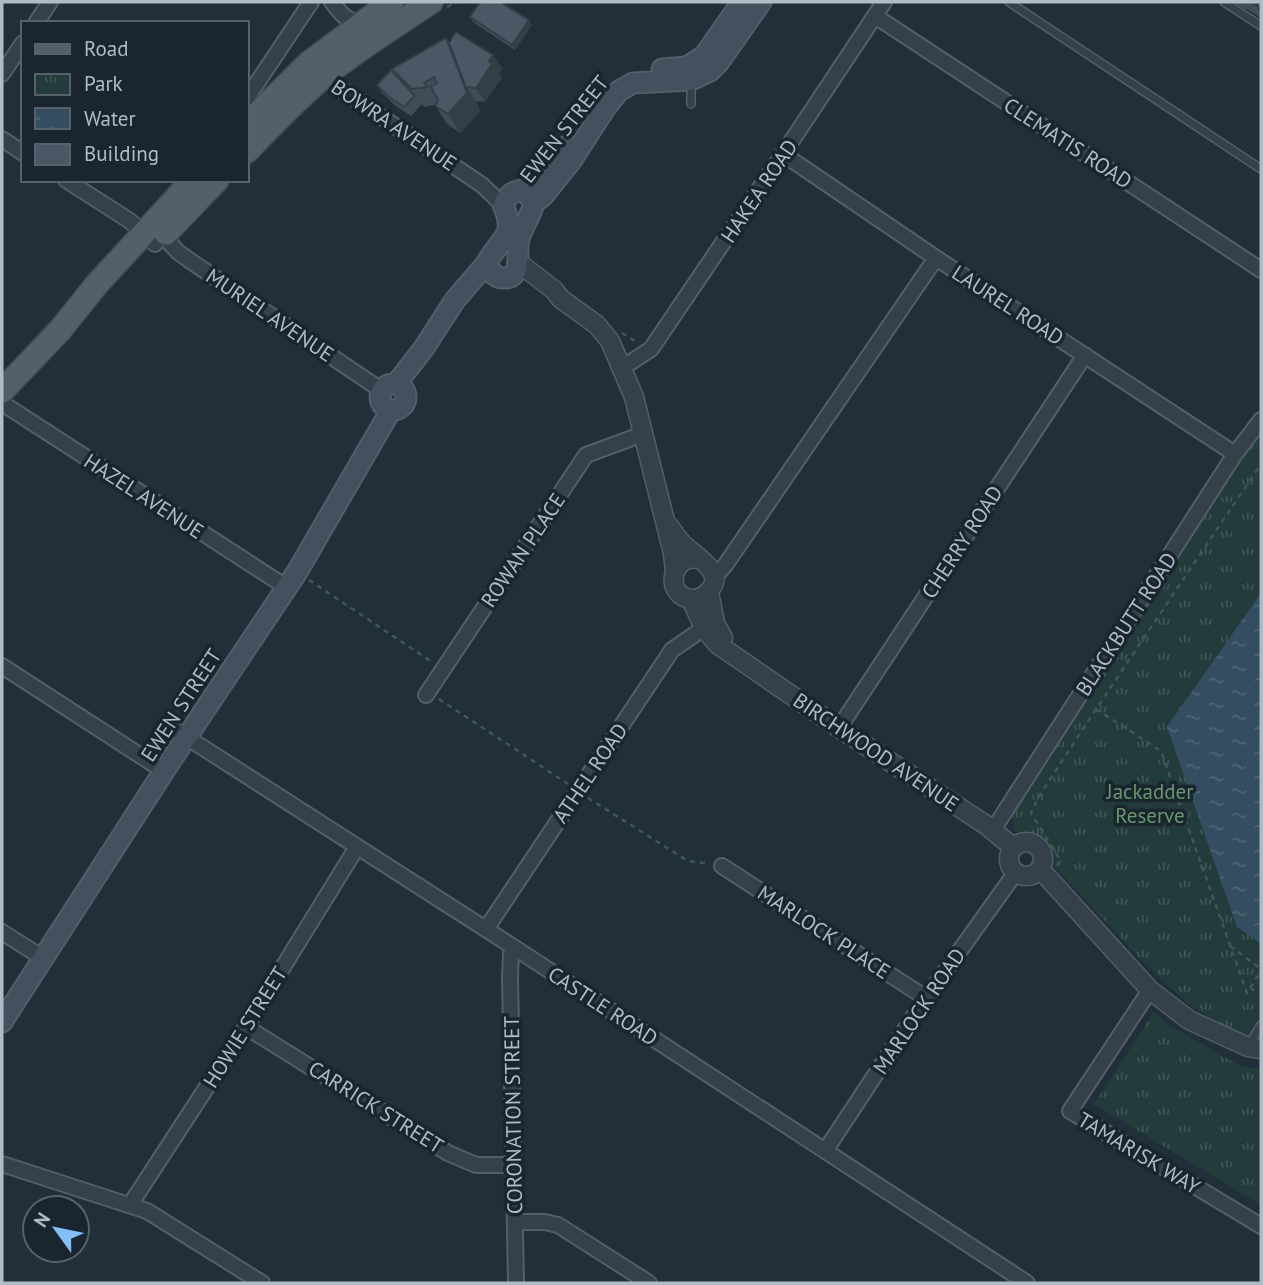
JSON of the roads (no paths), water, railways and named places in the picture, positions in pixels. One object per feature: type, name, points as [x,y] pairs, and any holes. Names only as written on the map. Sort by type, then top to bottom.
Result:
[{"type":"main road","points":[[248,150],[290,107],[316,70],[362,23],[391,2]]},
{"type":"main road","points":[[248,123],[316,70],[430,2]]},
{"type":"main road","points":[[689,73],[742,2]]},
{"type":"main road","points":[[689,73],[710,71],[761,2]]},
{"type":"main road","name":"EWEN STREET","points":[[519,197],[543,196],[571,162],[619,91],[633,83],[689,73]]},
{"type":"main road","points":[[2,391],[61,330],[105,294],[154,237],[192,182]]},
{"type":"main road","points":[[154,237],[215,182]]},
{"type":"main road","name":"EWEN STREET","points":[[2,1022],[38,955],[182,734],[287,581],[391,396],[455,300],[508,233],[509,220],[519,197]]},
{"type":"main road","name":"EWEN STREET","points":[[391,396],[480,288],[510,272],[517,256],[517,242],[532,214],[519,197]]},
{"type":"main road","points":[[486,264],[492,274],[510,272]]},
{"type":"main road","name":"EWEN STREET","points":[[2,1000],[38,955]]},
{"type":"street","points":[[37,21],[50,2]]},
{"type":"street","points":[[248,96],[311,2]]},
{"type":"street","points":[[332,2],[348,20],[362,23]]},
{"type":"street","name":"HAKEA ROAD","points":[[622,368],[651,349],[884,2]]},
{"type":"street","name":"CLEMATIS ROAD","points":[[874,16],[1261,270]]},
{"type":"street","points":[[2,74],[21,46]]},
{"type":"street","name":"BOWRA AVENUE","points":[[316,70],[482,185],[519,197]]},
{"type":"street","points":[[2,139],[21,152]]},
{"type":"street","name":"LAUREL ROAD","points":[[783,154],[936,258],[1236,454]]},
{"type":"street","name":"MURIEL AVENUE","points":[[69,182],[178,251],[391,396]]},
{"type":"street","points":[[691,599],[700,598],[708,573],[717,560],[738,548],[936,258]]},
{"type":"street","name":"BIRCHWOOD AVENUE","points":[[510,272],[554,290],[561,299],[597,325],[610,341],[634,397],[673,553],[674,583],[677,590],[691,599],[705,628],[717,644],[993,830],[1013,847],[1021,842],[1030,842],[1039,847],[1043,855],[1043,871],[1150,990],[1189,1020],[1255,1048]]},
{"type":"street","name":"CHERRY ROAD","points":[[839,728],[1085,355]]},
{"type":"street","name":"HAZEL AVENUE","points":[[2,404],[287,581]]},
{"type":"street","name":"BLACKBUTT ROAD","points":[[993,830],[1236,454],[1261,420]]},
{"type":"street","name":"ROWAN PLACE","points":[[426,695],[586,455],[643,434]]},
{"type":"street","name":"BIRCHWOOD AVENUE","points":[[664,516],[676,536],[708,573],[715,624],[738,658]]},
{"type":"street","points":[[675,572],[678,565],[691,558],[708,573]]},
{"type":"street","name":"ATHEL ROAD","points":[[486,929],[672,650],[705,628]]},
{"type":"street","points":[[2,666],[160,769]]},
{"type":"street","name":"CASTLE ROAD","points":[[182,734],[486,929],[1027,1283]]},
{"type":"street","name":"HOWIE STREET","points":[[130,1205],[246,1027],[357,847]]},
{"type":"street","points":[[1013,847],[1009,857],[1010,865],[1016,872],[1026,876],[1043,871]]},
{"type":"street","name":"MARLOCK PLACE","points":[[722,866],[926,998]]},
{"type":"street","name":"MARLOCK ROAD","points":[[825,1151],[926,998],[1016,872]]},
{"type":"street","points":[[2,932],[38,955]]},
{"type":"street","name":"CORONATION STREET","points":[[515,948],[511,954],[510,977],[516,1283]]},
{"type":"street","name":"TAMARISK WAY","points":[[1150,990],[1070,1111],[1261,1226]]},
{"type":"street","name":"CARRICK STREET","points":[[246,1027],[448,1153],[476,1166],[513,1165]]},
{"type":"street","points":[[2,1164],[147,1211],[262,1283]]},
{"type":"street","points":[[515,1222],[558,1225],[649,1283]]},
{"type":"lane","points":[[1009,2],[1261,169]]},
{"type":"lane","points":[[1224,2],[1261,26]]},
{"type":"lane","points":[[689,73],[691,104]]},
{"type":"lane","points":[[1255,1048],[1261,1025]]},
{"type":"water","points":[[1261,593],[1261,944],[1237,927],[1167,727]]},
{"type":"park label","name":"Jackadder Reserve","points":[[1150,803]]}]
